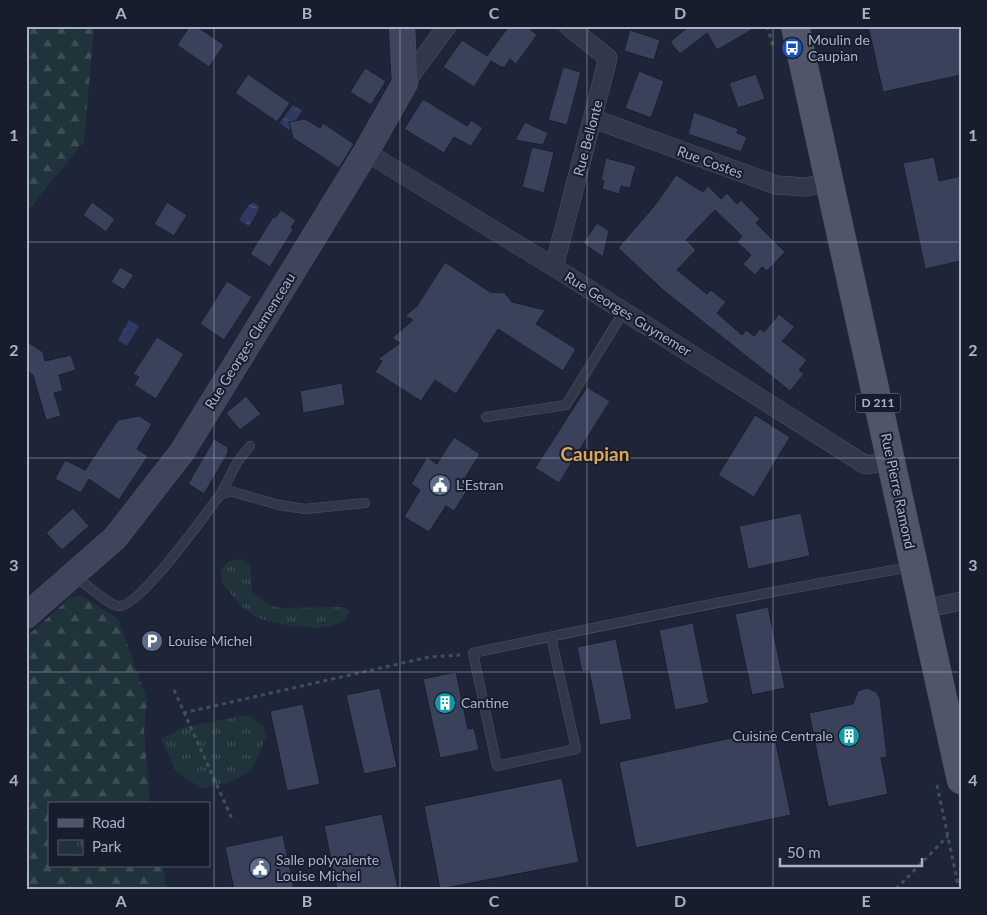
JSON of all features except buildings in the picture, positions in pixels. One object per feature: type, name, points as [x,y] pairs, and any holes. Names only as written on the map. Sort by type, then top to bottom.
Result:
[{"type":"main road","name":"Rue Pierre Ramond","points":[[795,26],[961,780]]},
{"type":"street","points":[[402,26],[405,83]]},
{"type":"street","points":[[405,83],[447,26]]},
{"type":"street","name":"Rue Bellonte","points":[[554,267],[594,119],[608,58],[568,26]]},
{"type":"street","name":"Rue Georges Clemenceau","points":[[26,616],[114,538],[182,452],[366,152],[405,83]]},
{"type":"street","name":"Rue Costes","points":[[594,119],[776,185],[808,187],[830,182]]},
{"type":"street","name":"Rue Georges Guynemer","points":[[366,152],[554,267],[864,464],[891,460]]},
{"type":"street","points":[[924,609],[961,601]]},
{"type":"lane","points":[[486,417],[566,405],[624,312]]},
{"type":"lane","points":[[74,575],[116,606],[125,606],[141,594],[166,565],[220,494],[238,460],[250,446]]},
{"type":"lane","points":[[220,494],[230,491],[279,505],[306,509],[365,503]]},
{"type":"lane","points":[[551,637],[576,749],[497,766],[473,653],[778,590],[914,567]]},
{"type":"path","points":[[184,713],[428,657],[450,657],[473,653]]},
{"type":"path","points":[[174,690],[233,821]]},
{"type":"path","points":[[896,889],[948,836]]},
{"type":"green space","points":[[26,26],[94,26],[84,142],[26,212]]},
{"type":"green space","points":[[243,559],[250,567],[252,592],[272,606],[282,608],[342,607],[350,610],[349,613],[337,624],[316,628],[279,624],[258,618],[243,607],[222,583],[221,569],[229,561]]},
{"type":"green space","points":[[82,596],[118,619],[147,699],[144,731],[150,802],[48,802],[48,868],[163,868],[167,889],[26,889],[26,637],[70,598]]},
{"type":"green space","points":[[248,715],[263,725],[266,738],[251,771],[228,783],[201,788],[176,771],[161,739],[185,727]]},
{"type":"water","points":[[293,105],[302,111],[289,130],[280,123]]},
{"type":"water","points":[[253,203],[258,205],[259,209],[249,226],[239,220],[249,205]]},
{"type":"water","points":[[129,320],[139,326],[127,346],[118,340]]},
{"type":"place","name":"Moulin de Caupian","points":[[792,48]]},
{"type":"place","name":"L'Estran","points":[[440,485]]},
{"type":"place","name":"Louise Michel","points":[[152,641]]},
{"type":"place","name":"Cantine","points":[[445,703]]},
{"type":"place","name":"Cuisine Centrale","points":[[849,736]]},
{"type":"place","name":"Salle polyvalente Louise Michel","points":[[260,868]]},
{"type":"district","name":"Caupian","points":[[595,454]]}]
